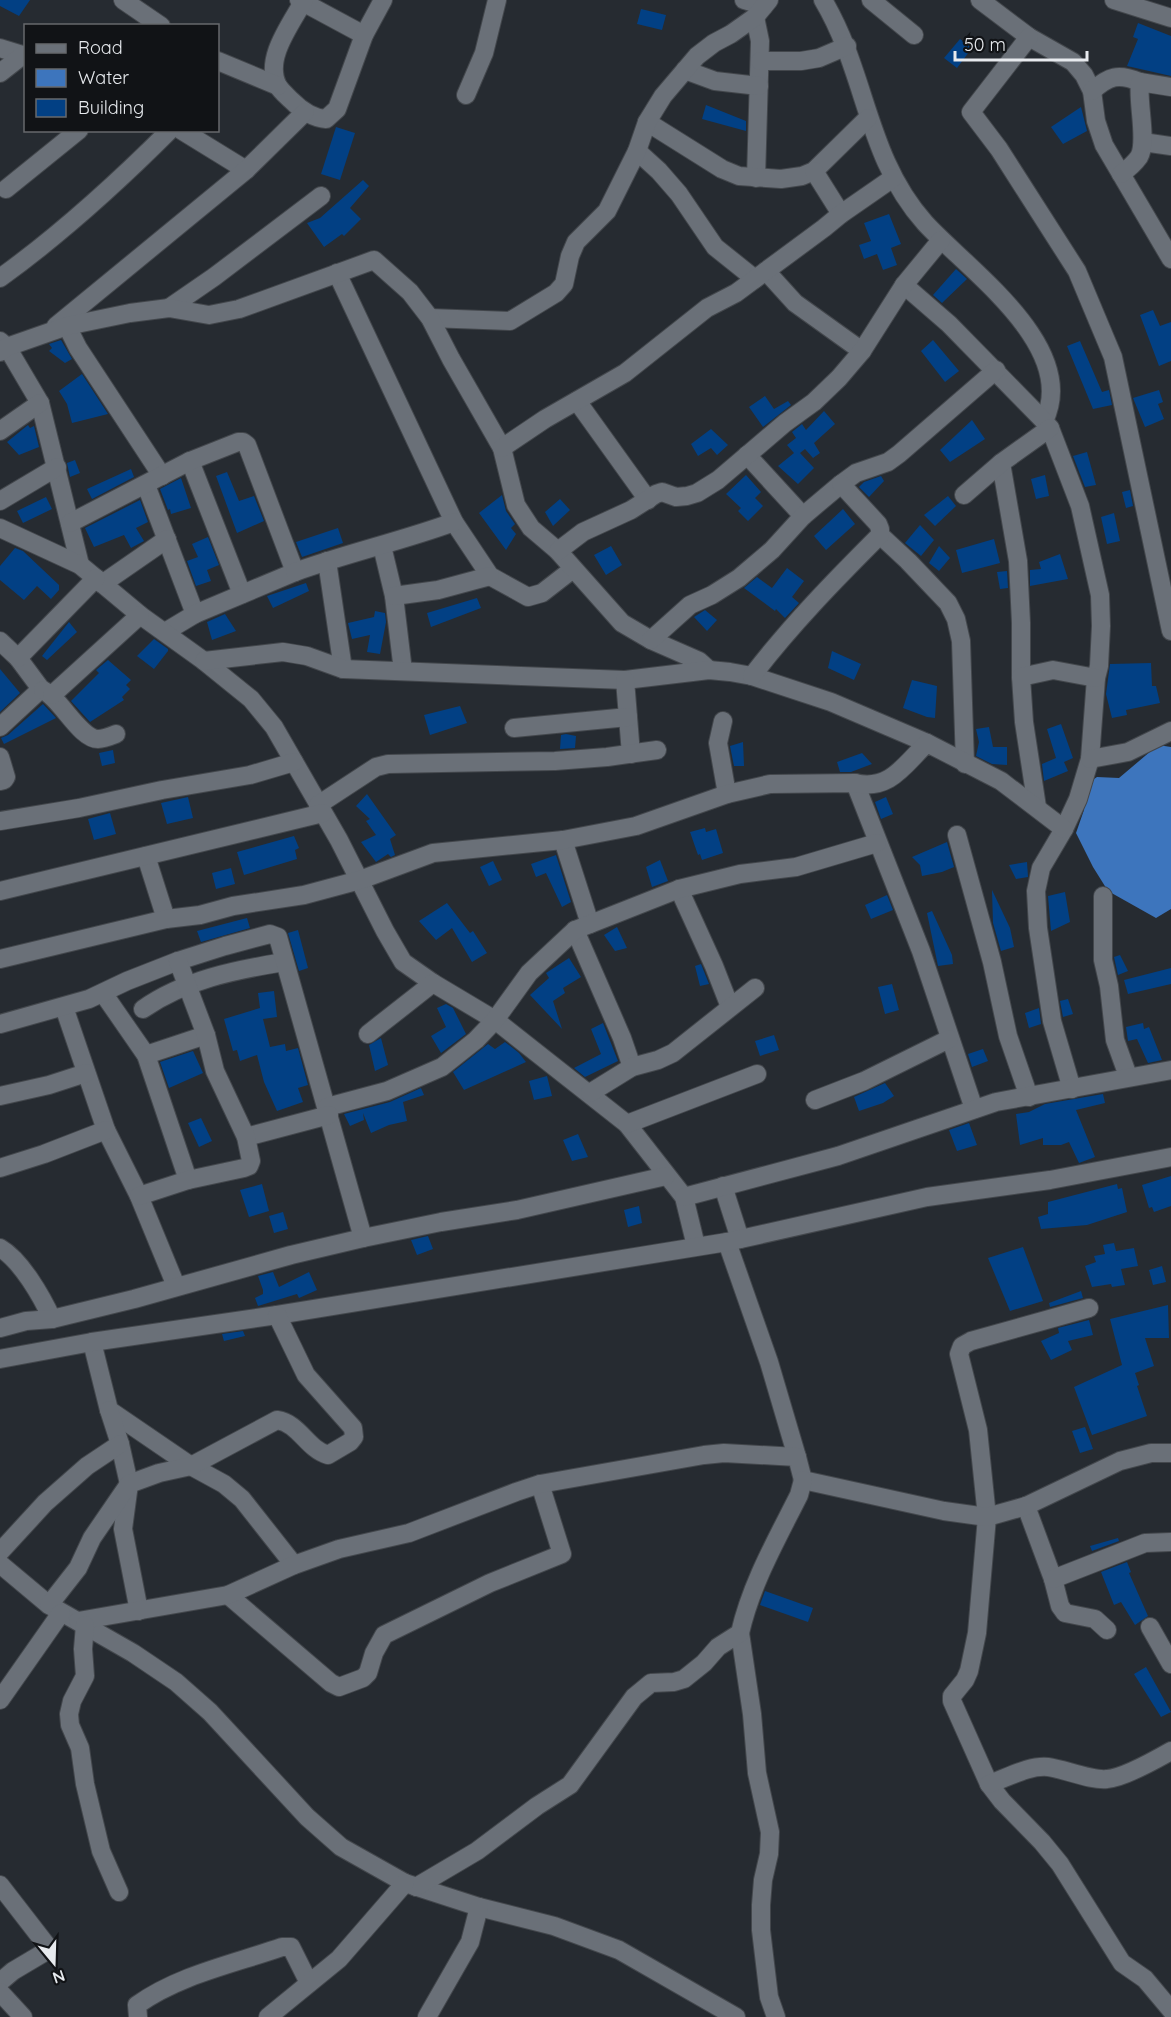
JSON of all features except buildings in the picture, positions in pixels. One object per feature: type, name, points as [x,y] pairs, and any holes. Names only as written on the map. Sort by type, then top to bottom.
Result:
[{"type":"street","points":[[123,0],[157,24]]},
{"type":"street","points":[[155,0],[152,12],[158,24]]},
{"type":"street","points":[[219,60],[278,86],[305,112],[327,119],[337,109],[364,35],[383,0]]},
{"type":"street","points":[[466,95],[484,53],[497,0]]},
{"type":"street","points":[[744,0],[763,8]]},
{"type":"street","points":[[823,0],[847,46],[860,83],[868,118],[893,178],[924,222],[1006,303],[1039,348],[1050,372],[1052,384],[1047,425],[964,495]]},
{"type":"street","points":[[871,0],[914,35]]},
{"type":"street","points":[[980,0],[1029,37],[1073,62],[1084,75],[1092,91],[1096,121],[1104,144],[1171,260]]},
{"type":"street","points":[[1114,0],[1171,18]]},
{"type":"street","points":[[278,86],[274,74],[275,55],[302,1],[364,35]]},
{"type":"street","points":[[756,178],[763,8]]},
{"type":"street","points":[[430,318],[510,321],[556,293],[564,284],[570,256],[576,242],[607,211],[637,151],[647,122],[663,96],[697,56],[731,34],[763,8]]},
{"type":"street","points":[[1029,37],[971,112],[999,149],[1016,179],[1077,271],[1113,357],[1171,631]]},
{"type":"street","points":[[760,61],[810,60],[847,46]]},
{"type":"street","points":[[0,48],[24,56]]},
{"type":"street","points":[[0,73],[24,56]]},
{"type":"street","points":[[685,70],[715,81],[759,86]]},
{"type":"street","points":[[1092,91],[1104,81],[1117,76],[1171,87]]},
{"type":"street","points":[[1121,174],[1140,156],[1143,142],[1140,82]]},
{"type":"street","points":[[48,333],[246,170],[305,112]]},
{"type":"street","points":[[647,122],[722,169],[738,176],[781,179],[802,176],[814,171],[868,118]]},
{"type":"street","points":[[6,189],[77,132]]},
{"type":"street","points":[[0,278],[70,224],[168,132]]},
{"type":"street","points":[[185,132],[246,170]]},
{"type":"street","points":[[1143,142],[1171,146]]},
{"type":"street","points":[[637,151],[679,194],[716,247],[760,275],[862,351]]},
{"type":"street","points":[[814,171],[841,214]]},
{"type":"street","points":[[502,448],[625,373],[707,308],[736,293],[893,178]]},
{"type":"street","points":[[169,308],[321,196]]},
{"type":"street","points":[[558,551],[583,532],[631,510],[662,492],[676,497],[687,496],[698,493],[718,480],[785,423],[814,402],[839,378],[862,351],[904,285],[941,240]]},
{"type":"street","points":[[81,565],[40,403],[2,347],[67,326],[169,308],[209,315],[239,309],[374,260],[410,292],[430,318],[502,448],[516,505],[531,528],[558,551],[622,623],[651,640],[699,661],[709,670]]},
{"type":"street","points":[[337,273],[454,522],[490,576],[528,597],[542,593],[573,569]]},
{"type":"street","points":[[904,285],[950,324],[1047,425],[1080,506],[1100,595],[1099,666],[1096,678],[1090,759],[1078,799],[1064,829],[1041,868],[1036,891],[1038,928],[1052,1021],[1072,1089]]},
{"type":"street","points":[[67,326],[78,348],[162,476]]},
{"type":"street","points":[[651,640],[690,605],[712,595],[739,578],[772,550],[803,516],[841,484],[856,473],[888,462],[899,454],[996,370]]},
{"type":"street","points":[[577,401],[648,500]]},
{"type":"street","points":[[0,431],[40,403]]},
{"type":"street","points":[[70,523],[190,461],[243,442],[247,445],[295,572]]},
{"type":"street","points":[[747,455],[803,516]]},
{"type":"street","points":[[190,461],[242,594]]},
{"type":"street","points":[[1001,463],[1018,561],[1024,722],[1037,807]]},
{"type":"street","points":[[0,501],[57,467]]},
{"type":"street","points":[[841,484],[878,524],[880,535],[948,603],[956,619],[961,641],[965,764]]},
{"type":"street","points":[[146,485],[195,614]]},
{"type":"street","points":[[165,632],[195,614],[295,572],[454,522]]},
{"type":"street","points":[[0,528],[81,565],[140,615],[204,661],[251,699],[274,727],[403,962],[432,983],[495,1020],[627,1124],[684,1197],[696,1246]]},
{"type":"street","points":[[752,676],[780,639],[817,598],[880,535]]},
{"type":"street","points":[[18,658],[99,581],[167,539]]},
{"type":"street","points":[[382,546],[394,596],[403,670]]},
{"type":"street","points":[[327,561],[343,669]]},
{"type":"street","points":[[394,596],[438,590],[490,576]]},
{"type":"street","points":[[0,727],[47,692],[140,615]]},
{"type":"street","points":[[0,641],[88,737],[99,740],[116,734]]},
{"type":"street","points":[[204,661],[283,652],[307,656],[343,669],[625,680],[709,670],[752,676],[831,702],[927,742],[1001,781],[1064,829]]},
{"type":"street","points":[[1021,676],[1053,670],[1096,678]]},
{"type":"street","points":[[625,680],[630,754]]},
{"type":"street","points":[[514,728],[628,717]]},
{"type":"street","points":[[723,721],[718,743],[727,794]]},
{"type":"street","points":[[1090,759],[1128,752],[1171,730]]},
{"type":"street","points":[[0,959],[166,919],[200,915],[233,906],[304,894],[360,880],[433,853],[562,840],[636,826],[727,794],[770,784],[855,783],[866,786],[887,782],[927,742]]},
{"type":"street","points":[[0,891],[146,856],[321,809],[376,767],[388,764],[555,761],[657,750]]},
{"type":"street","points":[[0,757],[6,777],[0,781]]},
{"type":"street","points":[[0,821],[250,775],[294,762]]},
{"type":"street","points":[[855,783],[921,951],[974,1109]]},
{"type":"street","points":[[957,835],[992,962],[1008,1036],[1029,1097]]},
{"type":"street","points":[[562,840],[583,927],[632,1067]]},
{"type":"street","points":[[246,1137],[387,1091],[442,1067],[476,1040],[495,1020],[529,973],[583,927],[679,890],[740,874],[796,867],[877,843]]},
{"type":"street","points":[[146,856],[166,919]]},
{"type":"street","points":[[679,890],[730,1007]]},
{"type":"street","points":[[1102,896],[1103,960],[1109,986],[1115,1040],[1128,1077]]},
{"type":"street","points":[[0,1024],[64,1007],[178,961],[270,934],[278,937],[363,1238]]},
{"type":"street","points":[[139,1196],[188,1180],[249,1166],[251,1161],[246,1137],[215,1071],[206,1035],[178,961]]},
{"type":"street","points":[[143,1009],[161,996],[188,984],[242,968],[284,962]]},
{"type":"street","points":[[368,1034],[432,983]]},
{"type":"street","points":[[590,1094],[632,1067],[673,1053],[754,988]]},
{"type":"street","points":[[103,993],[146,1055],[188,1180]]},
{"type":"street","points":[[64,1007],[106,1130],[139,1196],[176,1286]]},
{"type":"street","points":[[146,1055],[206,1035]]},
{"type":"street","points":[[815,1100],[864,1081],[949,1039]]},
{"type":"street","points":[[684,1197],[838,1156],[996,1102],[1171,1070]]},
{"type":"street","points":[[0,1096],[49,1085],[86,1073]]},
{"type":"street","points":[[627,1124],[757,1074]]},
{"type":"street","points":[[0,1168],[106,1130]]},
{"type":"street","points":[[0,1359],[92,1342],[277,1316],[734,1240],[927,1197],[1050,1179],[1171,1157]]},
{"type":"street","points":[[0,1328],[26,1321],[52,1319],[134,1299],[291,1255],[363,1238],[451,1220],[497,1214],[666,1176]]},
{"type":"street","points":[[723,1186],[734,1240],[803,1480],[799,1494],[756,1582],[744,1613],[740,1633],[752,1714],[757,1773],[770,1832],[770,1854],[763,1880],[760,1905],[769,1997],[776,2017]]},
{"type":"street","points":[[0,1248],[10,1254],[19,1265],[52,1319]]},
{"type":"street","points":[[1089,1308],[971,1341],[962,1346],[959,1354],[978,1430],[987,1518],[977,1633],[969,1671],[952,1696],[952,1701],[989,1784],[1060,1864],[1122,1963],[1144,1978],[1171,2010]]},
{"type":"street","points":[[0,1700],[55,1609],[92,1538],[129,1484],[159,1473],[191,1466],[277,1420],[286,1422],[316,1450],[328,1455],[350,1442],[354,1437],[353,1428],[306,1375],[277,1316]]},
{"type":"street","points":[[92,1342],[129,1484],[123,1529],[139,1611]]},
{"type":"street","points":[[109,1410],[191,1466],[224,1484],[242,1499],[294,1565]]},
{"type":"street","points":[[0,1552],[45,1503],[87,1466],[120,1444]]},
{"type":"street","points":[[81,1623],[228,1595],[294,1565],[339,1549],[409,1533],[540,1484],[704,1455],[724,1453],[797,1457]]},
{"type":"street","points":[[803,1480],[944,1511],[987,1518],[1026,1506],[1120,1461],[1151,1453],[1171,1453]]},
{"type":"street","points":[[228,1595],[272,1630],[331,1683],[339,1687],[356,1682],[368,1673],[374,1653],[384,1635],[490,1583],[562,1554],[540,1484]]},
{"type":"street","points":[[1026,1506],[1053,1578],[1060,1606],[1065,1613],[1095,1619],[1107,1630]]},
{"type":"street","points":[[1053,1578],[1145,1544],[1171,1542]]},
{"type":"street","points":[[0,1564],[55,1609],[133,1653],[176,1682],[210,1712],[307,1817],[341,1847],[410,1885],[479,1907],[554,1926],[620,1950],[736,2017]]},
{"type":"street","points":[[81,1623],[85,1676],[72,1701],[69,1714],[70,1725],[80,1748],[101,1851],[119,1892]]},
{"type":"street","points":[[1150,1627],[1171,1664]]},
{"type":"street","points":[[268,2017],[339,1959],[410,1885],[477,1851],[537,1806],[570,1785],[634,1697],[651,1683],[684,1679],[704,1663],[718,1647],[740,1633]]},
{"type":"street","points":[[989,1784],[1032,1769],[1045,1767],[1107,1779],[1119,1776],[1171,1751]]},
{"type":"street","points":[[0,1885],[48,1947],[45,1952],[13,1971],[0,1982]]},
{"type":"street","points":[[427,2017],[470,1942],[479,1907]]},
{"type":"street","points":[[138,2017],[137,2005],[182,1980],[282,1947],[291,1947],[309,1983]]},
{"type":"street","points":[[0,1992],[22,2017]]},
{"type":"water","points":[[1158,745],[1171,747],[1171,909],[1156,918],[1108,891],[1076,833],[1084,810],[1085,785],[1097,777],[1119,778]]}]
